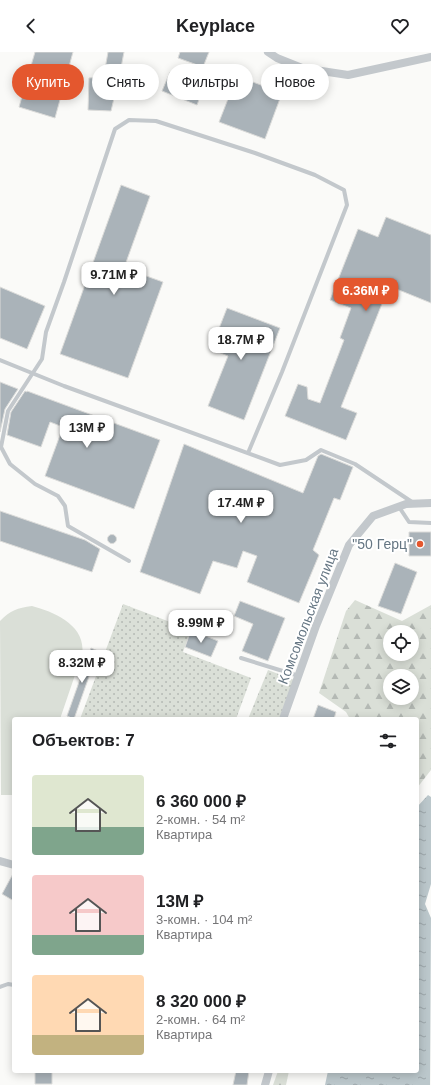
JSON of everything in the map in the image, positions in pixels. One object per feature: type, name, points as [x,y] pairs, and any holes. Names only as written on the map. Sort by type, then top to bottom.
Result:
[{"type":"street","points":[[268,52],[277,58],[302,68],[348,75],[431,57]]},
{"type":"street","name":"Комсомольская улица","points":[[284,717],[316,626],[349,545],[374,516],[406,505],[431,503]]},
{"type":"street","points":[[0,862],[12,865]]},
{"type":"street","points":[[265,1085],[268,1073]]},
{"type":"lane","points":[[129,560],[68,526],[65,506],[58,496],[35,484],[10,464],[1,447],[8,411],[42,359],[46,332],[115,129],[129,120],[156,121],[255,153],[315,175],[344,190],[347,205],[282,372],[248,453]]},
{"type":"lane","points":[[0,360],[64,386],[280,465],[306,460],[321,450],[355,464],[406,505],[409,522],[431,524]]},
{"type":"lane","points":[[241,658],[299,676]]},
{"type":"lane","points":[[0,987],[8,984],[12,985]]},
{"type":"green space","points":[[355,600],[402,621],[431,605],[431,770],[419,785],[419,717],[349,717],[346,712],[319,693],[346,611]]},
{"type":"green space","points":[[123,604],[191,630],[183,652],[251,678],[237,717],[81,717]]},
{"type":"green space","points":[[32,606],[59,616],[68,622],[80,636],[82,655],[61,717],[12,717],[12,795],[1,795],[0,621],[14,610]]},
{"type":"green space","points":[[268,670],[297,681],[284,717],[249,717]]},
{"type":"green space","points":[[277,1073],[289,1073],[286,1085],[273,1085]]},
{"type":"water","points":[[428,795],[431,797],[431,884],[425,904],[431,918],[430,1085],[325,1085],[328,1073],[419,1073],[419,805]]},
{"type":"building","points":[[35,52],[73,52],[70,64],[32,64]]},
{"type":"building","points":[[108,52],[124,52],[122,64],[106,64]]},
{"type":"building","points":[[180,52],[209,52],[204,64],[195,64],[178,58]]},
{"type":"building","points":[[89,78],[92,78],[92,100],[114,100],[111,111],[88,110]]},
{"type":"building","points":[[167,79],[167,93],[162,91]]},
{"type":"building","points":[[253,82],[261,85],[261,100],[279,100],[265,139],[219,122],[228,100],[253,100]]},
{"type":"building","points":[[21,100],[60,100],[55,118],[19,107]]},
{"type":"building","points":[[184,100],[199,100],[197,105]]},
{"type":"building","points":[[121,185],[150,196],[124,268],[163,282],[128,378],[60,354]]},
{"type":"building","points":[[386,217],[431,235],[431,303],[389,286],[341,407],[357,413],[346,440],[285,416],[298,384],[307,387],[308,399],[320,403],[344,340],[340,338],[351,308],[330,300],[358,229],[378,237]]},
{"type":"building","points":[[0,287],[45,306],[27,349],[0,338]]},
{"type":"building","points":[[227,308],[280,328],[244,420],[208,406],[228,356],[211,349]]},
{"type":"building","points":[[0,382],[18,389],[5,409],[0,432]]},
{"type":"building","points":[[25,391],[160,440],[134,509],[45,476],[63,427],[50,422],[41,447],[7,435],[11,412]]},
{"type":"building","points":[[184,444],[303,493],[318,456],[321,454],[353,467],[340,500],[334,498],[313,550],[319,555],[299,603],[247,582],[257,556],[243,551],[237,568],[213,561],[200,594],[140,572]]},
{"type":"building","points":[[0,511],[85,540],[100,549],[92,572],[0,541]]},
{"type":"building","name":"\"50 Герц\"","points":[[409,532],[431,532],[431,556],[409,556]]},
{"type":"building","points":[[112,534],[117,539],[112,544],[107,539]]},
{"type":"building","points":[[395,563],[417,572],[401,614],[378,606]]},
{"type":"building","points":[[240,601],[285,618],[268,661],[242,651],[253,624],[234,616]]},
{"type":"building","points":[[191,630],[218,641],[211,657],[185,647]]},
{"type":"building","points":[[91,648],[98,651],[75,717],[67,716]]},
{"type":"building","points":[[318,705],[336,712],[335,717],[314,717]]},
{"type":"building","points":[[12,876],[12,900],[2,894]]},
{"type":"building","points":[[35,1073],[52,1073],[52,1084],[35,1084]]},
{"type":"building","points":[[236,1073],[249,1073],[247,1085],[233,1085]]},
{"type":"place","name":"\"50 Герц\"","points":[[420,544]]}]
